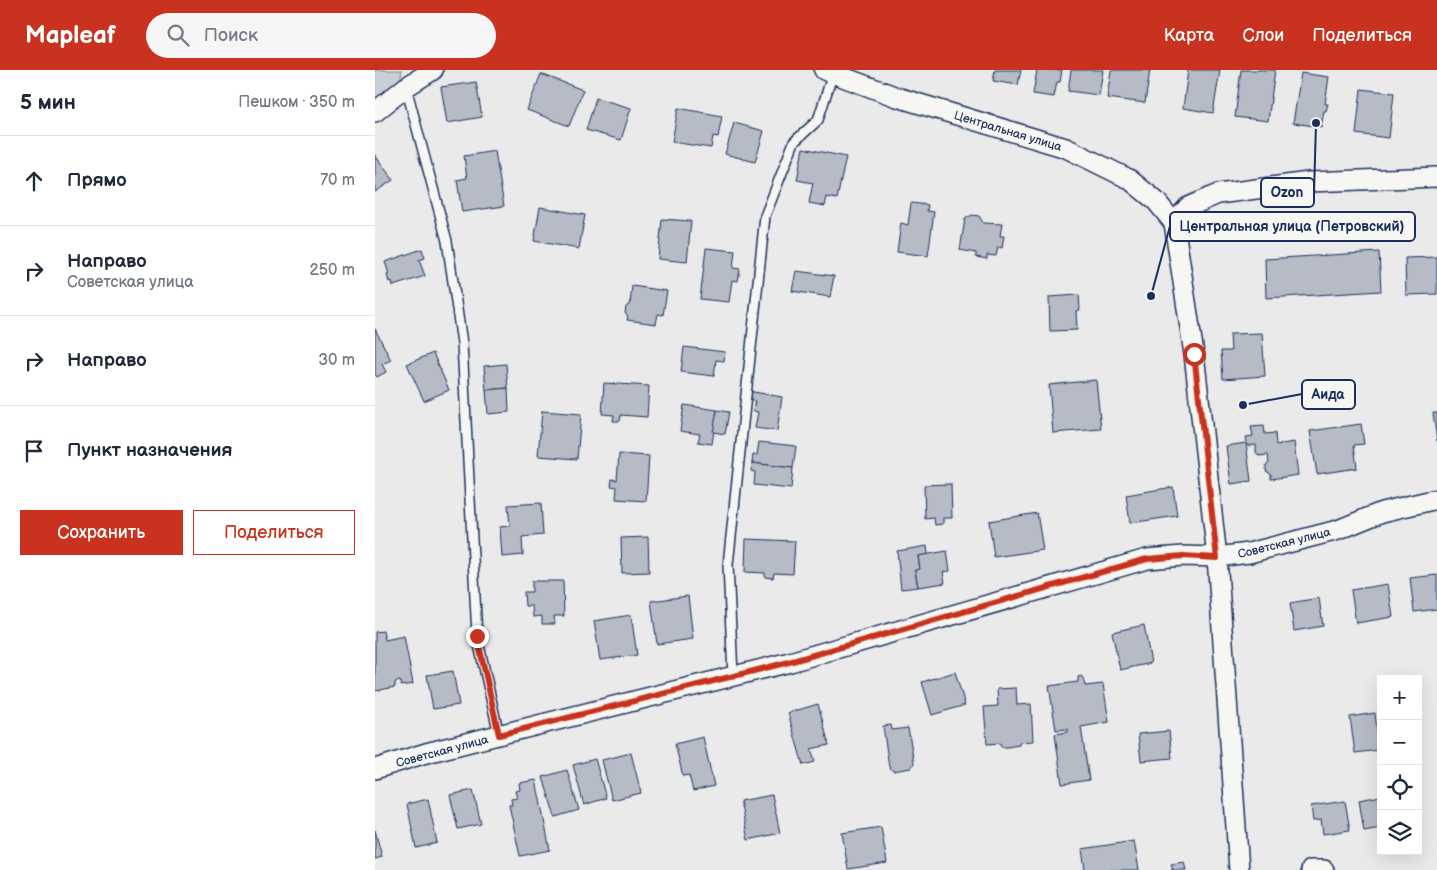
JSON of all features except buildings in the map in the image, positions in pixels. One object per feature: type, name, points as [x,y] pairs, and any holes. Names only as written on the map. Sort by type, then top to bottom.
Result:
[{"type":"street","points":[[375,112],[406,87],[433,70]]},
{"type":"street","name":"Центральная улица","points":[[829,71],[897,97],[1066,148],[1129,179],[1156,201],[1174,223]]},
{"type":"street","points":[[1239,870],[1217,558],[1194,354],[1174,223],[1188,207],[1218,194],[1309,182],[1437,177]]},
{"type":"street","name":"Советская улица","points":[[375,769],[426,753],[789,662],[1147,559],[1183,556],[1217,558],[1249,553],[1338,530],[1382,512],[1437,499]]},
{"type":"street","points":[[1311,870],[1323,870]]},
{"type":"lane","points":[[733,676],[727,565],[765,216],[794,142],[818,120],[829,71]]},
{"type":"lane","points":[[406,87],[447,241],[462,343],[477,636],[499,735]]},
{"type":"shaded area","points":[[375,70],[402,70],[400,85],[375,105]]},
{"type":"place","name":"Ozon","points":[[1316,123]]},
{"type":"place","name":"Центральная улица (Петровский)","points":[[1151,296]]},
{"type":"place","name":"Аида","points":[[1243,405]]},
{"type":"route","points":[[477,636],[499,735],[789,662],[1147,559],[1183,556],[1217,558],[1194,354]]}]
